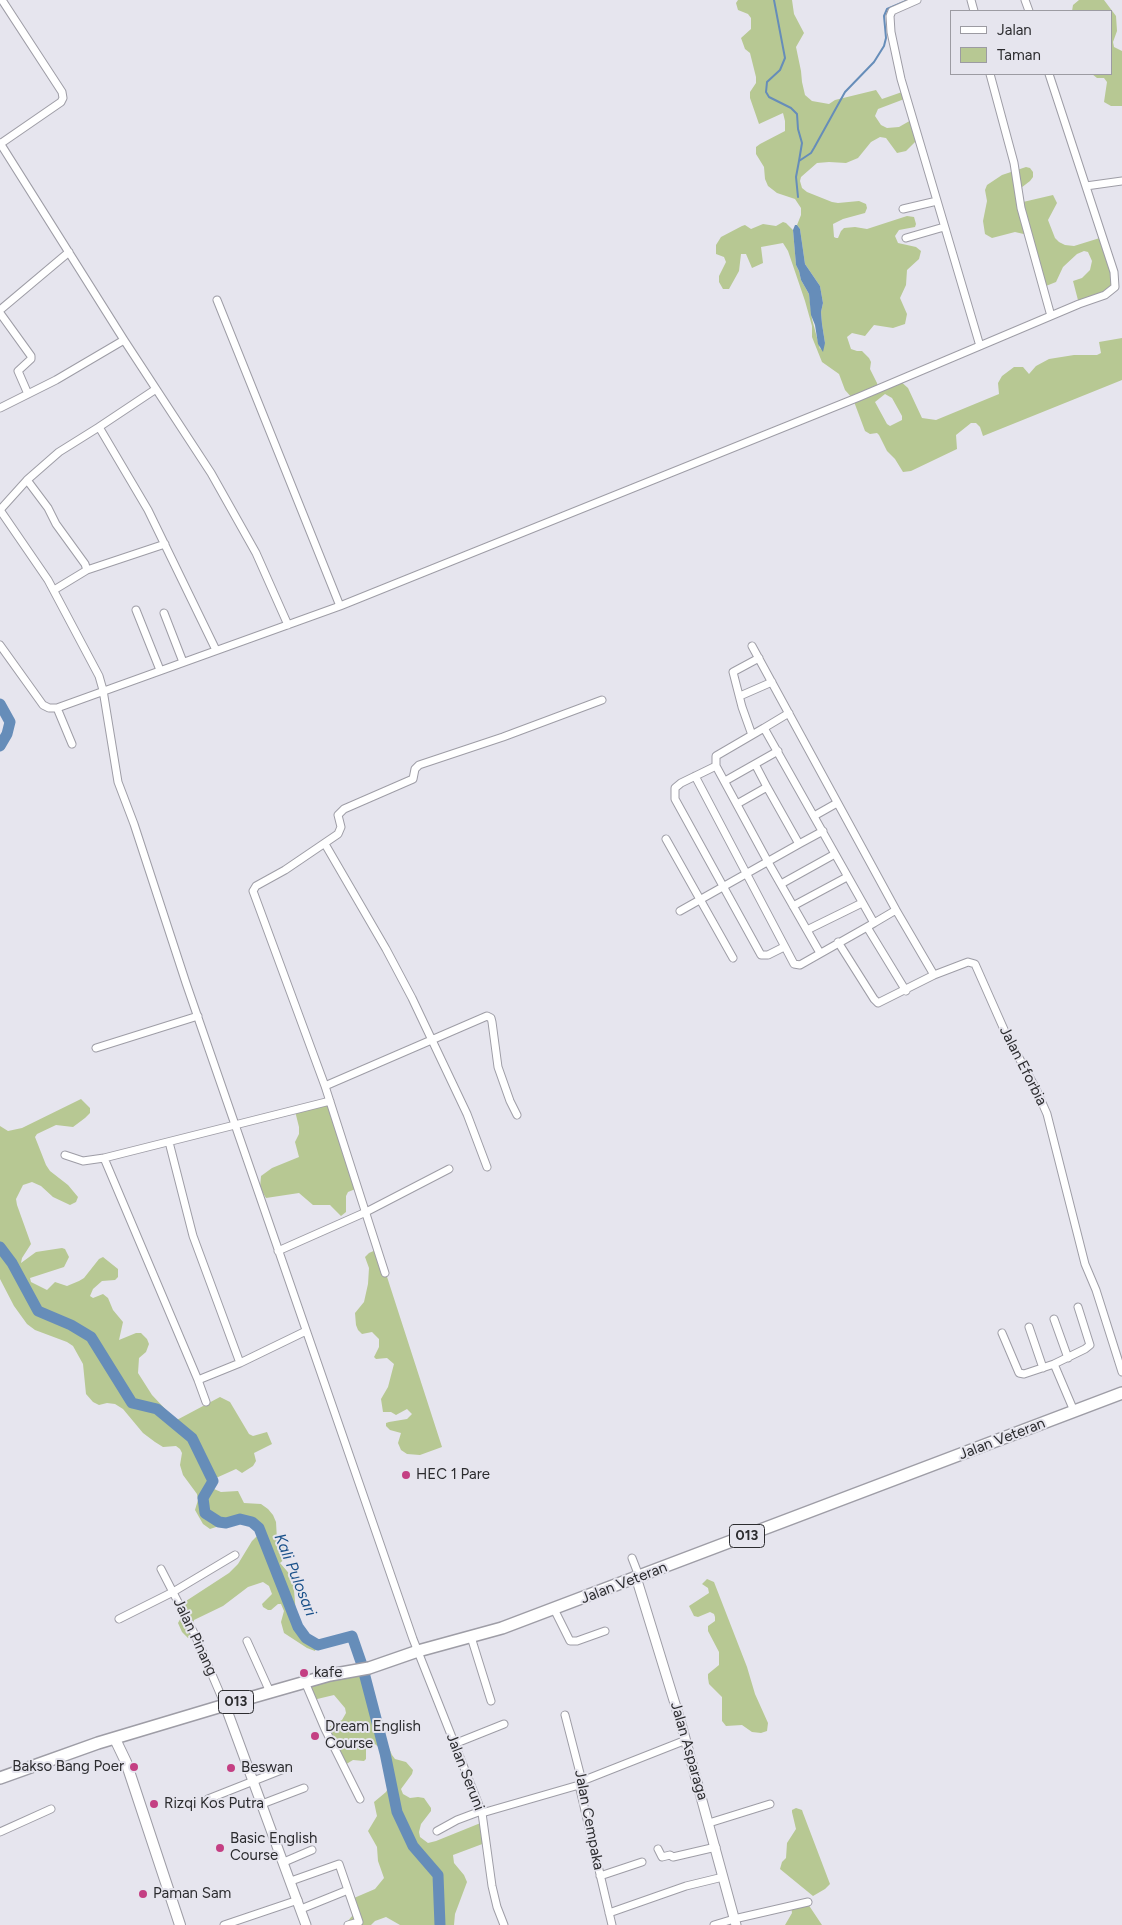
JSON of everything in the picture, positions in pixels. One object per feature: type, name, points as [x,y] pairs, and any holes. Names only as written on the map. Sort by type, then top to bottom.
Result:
[{"type":"main road","name":"Jalan Veteran","points":[[115,1739],[270,1692],[364,1669],[418,1651],[502,1628],[1122,1393]]},
{"type":"main road","name":"013","points":[[0,1778],[115,1739]]},
{"type":"main road","points":[[115,1739],[126,1762],[180,1925]]},
{"type":"street","points":[[2,0],[62,92],[64,98],[0,144],[211,473],[252,545],[288,624]]},
{"type":"street","points":[[917,0],[892,10],[890,16],[891,32],[901,79],[980,346]]},
{"type":"street","points":[[990,75],[1014,163],[1019,200],[1051,316]]},
{"type":"street","points":[[0,645],[43,705],[49,708],[57,708],[340,606],[859,397],[1051,316],[1106,295],[1115,287],[1114,272],[1049,75]]},
{"type":"street","points":[[1086,186],[1122,181]]},
{"type":"street","points":[[903,209],[937,201]]},
{"type":"street","points":[[906,238],[944,227]]},
{"type":"street","points":[[28,394],[18,371],[31,359],[31,356],[0,312],[69,252]]},
{"type":"street","points":[[217,300],[340,606]]},
{"type":"street","points":[[0,408],[124,340]]},
{"type":"street","points":[[0,510],[27,480],[59,452],[156,389]]},
{"type":"street","points":[[99,427],[148,510],[216,650]]},
{"type":"street","points":[[27,480],[48,508],[56,524],[85,564],[87,570]]},
{"type":"street","name":"Jalan Seruni","points":[[0,510],[54,590],[99,676],[103,690],[115,773],[134,824],[278,1251],[418,1651],[481,1812],[492,1886],[504,1925]]},
{"type":"street","points":[[54,590],[87,570],[165,544]]},
{"type":"street","points":[[136,610],[160,670]]},
{"type":"street","points":[[164,613],[183,662]]},
{"type":"street","points":[[752,646],[896,910],[934,975]]},
{"type":"street","points":[[752,735],[733,674],[734,670],[759,658]]},
{"type":"street","points":[[740,696],[772,682]]},
{"type":"street","points":[[385,1273],[325,1086],[253,891],[256,886],[325,844],[340,830],[338,815],[340,812],[352,805],[414,779],[415,769],[419,765],[503,737],[602,700]]},
{"type":"street","points":[[57,708],[72,744]]},
{"type":"street","points":[[789,714],[716,756],[716,766],[820,953]]},
{"type":"street","points":[[764,728],[862,902],[870,925],[906,991]]},
{"type":"street","points":[[725,781],[778,752]]},
{"type":"street","points":[[755,764],[799,844]]},
{"type":"street","points":[[716,766],[675,788],[675,799],[761,955],[768,955],[784,946]]},
{"type":"street","points":[[695,776],[796,966],[896,910]]},
{"type":"street","points":[[737,804],[767,787]]},
{"type":"street","points":[[814,816],[838,803]]},
{"type":"street","points":[[680,911],[823,831]]},
{"type":"street","points":[[666,839],[733,958]]},
{"type":"street","points":[[325,844],[412,998],[430,1040],[467,1114],[486,1167]]},
{"type":"street","points":[[781,884],[835,854]]},
{"type":"street","points":[[793,906],[847,877]]},
{"type":"street","points":[[807,930],[862,902]]},
{"type":"street","name":"Jalan Eforbia","points":[[838,942],[876,1002],[881,1003],[934,975],[968,962],[975,964],[1006,1034],[1036,1089],[1047,1114],[1085,1264],[1096,1290],[1122,1372]]},
{"type":"street","points":[[96,1048],[198,1016]]},
{"type":"street","points":[[325,1086],[490,1016],[498,1067],[517,1115]]},
{"type":"street","points":[[65,1155],[84,1161],[104,1158],[330,1102]]},
{"type":"street","points":[[169,1142],[193,1236],[240,1363]]},
{"type":"street","points":[[104,1158],[206,1402]]},
{"type":"street","points":[[278,1251],[366,1212],[449,1169]]},
{"type":"street","points":[[1002,1333],[1017,1372],[1024,1374],[1043,1368],[1068,1358],[1090,1345],[1078,1306]]},
{"type":"street","points":[[1054,1319],[1068,1358]]},
{"type":"street","points":[[1029,1327],[1043,1368]]},
{"type":"street","points":[[198,1380],[240,1363],[306,1331]]},
{"type":"street","points":[[1054,1364],[1074,1411]]},
{"type":"street","points":[[119,1619],[173,1592],[235,1555]]},
{"type":"street","points":[[632,1558],[638,1577]]},
{"type":"street","name":"Jalan Pinang","points":[[161,1570],[195,1634],[225,1705]]},
{"type":"street","name":"Jalan Asparaga","points":[[638,1577],[686,1740],[735,1922]]},
{"type":"street","points":[[554,1609],[569,1639],[573,1642],[605,1631]]},
{"type":"street","points":[[471,1637],[491,1701]]},
{"type":"street","points":[[247,1641],[270,1692]]},
{"type":"street","points":[[305,1682],[324,1729],[360,1799]]},
{"type":"street","points":[[225,1705],[306,1925]]},
{"type":"street","name":"Jalan Cempaka","points":[[565,1715],[612,1925]]},
{"type":"street","points":[[454,1744],[504,1724]]},
{"type":"street","points":[[437,1831],[457,1820],[481,1812],[581,1783],[686,1740]]},
{"type":"street","points":[[208,1799],[289,1767]]},
{"type":"street","points":[[262,1804],[304,1788]]},
{"type":"street","points":[[709,1823],[770,1804]]},
{"type":"street","points":[[0,1832],[51,1809]]},
{"type":"street","points":[[658,1850],[662,1857],[670,1855],[673,1857],[716,1847]]},
{"type":"street","points":[[284,1862],[312,1850]]},
{"type":"street","points":[[600,1876],[642,1862]]},
{"type":"street","points":[[291,1880],[339,1864],[359,1922],[348,1925]]},
{"type":"street","points":[[609,1913],[686,1886],[723,1877]]},
{"type":"street","points":[[224,1925],[348,1890]]},
{"type":"street","points":[[714,1925],[735,1922],[808,1902]]},
{"type":"green space","points":[[738,0],[792,0],[794,14],[804,33],[796,47],[802,82],[805,95],[812,101],[829,104],[835,100],[876,90],[882,99],[905,91],[907,98],[878,109],[875,116],[881,125],[887,128],[899,127],[913,119],[919,138],[906,151],[897,153],[886,138],[880,137],[871,142],[858,158],[846,163],[817,163],[801,177],[800,181],[802,188],[807,192],[832,202],[859,201],[866,204],[865,213],[833,224],[834,237],[836,238],[838,238],[844,228],[867,229],[907,216],[914,217],[915,227],[899,230],[895,236],[898,243],[916,247],[921,251],[919,259],[907,270],[906,285],[900,298],[907,314],[905,324],[893,328],[874,325],[865,336],[852,333],[847,337],[851,349],[862,351],[869,358],[871,362],[870,369],[878,388],[899,380],[908,388],[922,418],[936,420],[999,394],[998,383],[1002,376],[1014,367],[1023,367],[1029,374],[1036,366],[1049,359],[1074,355],[1097,355],[1101,353],[1099,342],[1122,338],[1122,380],[983,436],[980,427],[976,423],[971,423],[956,435],[957,449],[911,471],[903,472],[895,459],[887,451],[879,435],[877,433],[870,434],[865,431],[853,399],[845,390],[839,374],[822,362],[812,337],[812,326],[805,301],[788,251],[783,243],[761,247],[763,263],[752,268],[746,254],[741,254],[739,271],[729,289],[723,289],[719,282],[719,276],[726,262],[724,257],[716,254],[716,245],[721,237],[745,225],[751,229],[763,224],[776,226],[783,222],[786,223],[793,230],[796,265],[801,280],[809,294],[812,319],[820,349],[825,343],[821,312],[823,303],[820,286],[805,264],[800,229],[797,225],[801,215],[801,208],[795,199],[777,193],[768,186],[764,167],[756,154],[756,147],[785,131],[785,121],[783,113],[759,124],[750,98],[750,92],[756,83],[756,77],[750,53],[745,49],[741,38],[751,29],[751,18],[748,14],[738,10],[736,3]],"holes":[[[885,394],[892,398],[902,416],[902,420],[890,426],[875,402]]]},
{"type":"green space","points":[[1079,0],[1104,0],[1112,10],[1072,10],[1073,5]]},
{"type":"green space","points":[[1112,11],[1116,16],[1117,31],[1113,42],[1114,47],[1122,51],[1122,106],[1111,106],[1104,102],[1107,82],[1104,78],[1097,78],[1093,75],[1112,75]]},
{"type":"green space","points":[[1026,167],[1030,168],[1033,172],[1033,177],[1017,191],[1023,202],[1053,195],[1057,203],[1048,220],[1055,238],[1065,245],[1074,246],[1103,237],[1115,287],[1079,304],[1073,281],[1082,278],[1090,270],[1092,261],[1088,252],[1084,251],[1077,254],[1063,267],[1056,282],[1046,286],[1028,235],[1015,232],[992,238],[985,234],[983,221],[987,201],[985,190],[987,185],[1002,175]]},
{"type":"green space","points":[[81,1099],[90,1108],[90,1113],[85,1118],[73,1127],[56,1125],[37,1134],[35,1137],[50,1171],[68,1185],[78,1197],[76,1202],[70,1205],[53,1197],[41,1186],[32,1182],[23,1185],[16,1199],[31,1244],[21,1263],[36,1252],[65,1249],[69,1257],[64,1267],[30,1278],[31,1282],[47,1290],[55,1282],[67,1286],[79,1281],[103,1257],[118,1269],[118,1277],[115,1280],[102,1281],[93,1289],[90,1296],[93,1298],[103,1294],[108,1298],[113,1310],[123,1322],[119,1340],[136,1333],[141,1333],[147,1339],[149,1344],[146,1352],[139,1358],[138,1373],[152,1395],[168,1412],[173,1422],[220,1397],[230,1402],[249,1434],[253,1436],[267,1432],[272,1444],[254,1453],[256,1461],[253,1466],[242,1473],[236,1469],[216,1478],[211,1477],[212,1484],[214,1489],[221,1492],[238,1491],[244,1503],[261,1504],[273,1515],[276,1522],[277,1540],[289,1552],[288,1556],[280,1563],[293,1578],[296,1614],[303,1630],[318,1643],[315,1651],[284,1633],[281,1622],[284,1611],[281,1604],[278,1604],[271,1610],[263,1607],[262,1604],[272,1594],[269,1586],[263,1582],[248,1587],[223,1606],[194,1620],[190,1638],[182,1632],[178,1623],[184,1612],[186,1601],[229,1573],[238,1564],[252,1541],[261,1532],[259,1528],[252,1522],[240,1519],[210,1529],[203,1524],[195,1510],[198,1500],[197,1494],[183,1475],[180,1465],[182,1453],[180,1449],[176,1446],[163,1447],[155,1442],[143,1433],[123,1409],[115,1404],[99,1405],[93,1402],[86,1394],[83,1364],[73,1346],[35,1330],[27,1324],[14,1306],[0,1279],[0,1126],[8,1131],[22,1128]]},
{"type":"green space","points":[[330,1101],[358,1188],[348,1192],[346,1196],[346,1212],[341,1216],[330,1205],[313,1205],[299,1193],[266,1198],[260,1188],[261,1176],[272,1168],[299,1157],[295,1142],[299,1134],[299,1127],[295,1111]]},
{"type":"green space","points":[[378,1249],[442,1447],[420,1455],[407,1454],[401,1450],[398,1443],[401,1433],[390,1430],[386,1426],[386,1423],[407,1419],[412,1414],[407,1409],[396,1415],[391,1412],[383,1412],[381,1399],[388,1387],[394,1364],[387,1358],[376,1359],[374,1357],[379,1347],[379,1339],[372,1332],[362,1334],[356,1325],[355,1313],[364,1302],[368,1284],[369,1268],[365,1257]]},
{"type":"green space","points":[[707,1579],[714,1582],[747,1667],[755,1694],[768,1723],[767,1731],[761,1733],[752,1732],[742,1725],[726,1726],[722,1721],[722,1697],[709,1684],[708,1678],[708,1674],[719,1665],[719,1652],[708,1631],[708,1626],[715,1621],[715,1617],[710,1612],[698,1617],[694,1616],[689,1606],[709,1593],[708,1588],[702,1584]]},
{"type":"green space","points":[[364,1669],[378,1724],[392,1755],[395,1759],[406,1762],[413,1770],[401,1789],[403,1794],[410,1798],[424,1798],[431,1808],[431,1811],[421,1824],[420,1837],[428,1843],[483,1822],[485,1843],[453,1855],[454,1863],[467,1882],[455,1914],[454,1925],[400,1925],[386,1917],[375,1921],[371,1925],[348,1925],[347,1922],[353,1915],[354,1898],[375,1889],[384,1878],[378,1861],[377,1847],[368,1831],[377,1816],[374,1802],[386,1792],[391,1782],[385,1753],[375,1744],[366,1749],[366,1759],[364,1761],[353,1760],[343,1766],[325,1729],[342,1720],[346,1713],[345,1708],[334,1695],[313,1700],[305,1682]]},
{"type":"green space","points":[[796,1808],[802,1810],[830,1884],[813,1896],[780,1869],[782,1862],[786,1858],[787,1843],[796,1829],[792,1810]]},
{"type":"green space","points":[[808,1904],[822,1925],[785,1925],[792,1913],[791,1905]]},
{"type":"water","points":[[795,225],[800,229],[805,264],[820,286],[823,303],[821,312],[825,343],[823,352],[818,344],[815,325],[811,315],[809,294],[801,280],[796,265],[793,230]]},
{"type":"waterway","points":[[774,0],[785,58],[780,70],[767,82],[766,92],[769,97],[791,108],[797,114],[798,129],[802,143],[799,161]]},
{"type":"waterway","points":[[798,197],[796,177],[799,161],[811,153],[845,92],[874,62],[884,46],[886,38],[884,16],[887,9],[908,0]]},
{"type":"waterway","name":"Kali Pulosari","points":[[0,704],[10,722],[7,734],[0,746]]},
{"type":"waterway","name":"Kali Pulosari","points":[[0,1247],[12,1263],[38,1311],[71,1325],[91,1337],[132,1403],[157,1409],[192,1438],[213,1481],[203,1498],[205,1513],[219,1522],[226,1523],[240,1519],[252,1522],[259,1528],[298,1627],[306,1638],[318,1645],[352,1636],[362,1665],[385,1753],[397,1812],[413,1846],[438,1875],[440,1925]]},
{"type":"place","name":"HEC 1 Pare","points":[[406,1475]]},
{"type":"place","name":"kafe","points":[[304,1673]]},
{"type":"place","name":"Dream English Course","points":[[315,1736]]},
{"type":"place","name":"Bakso Bang Poer","points":[[134,1767]]},
{"type":"place","name":"Beswan","points":[[231,1768]]},
{"type":"place","name":"Rizqi Kos Putra","points":[[154,1804]]},
{"type":"place","name":"Basic English Course","points":[[220,1848]]},
{"type":"place","name":"Paman Sam","points":[[143,1894]]}]
